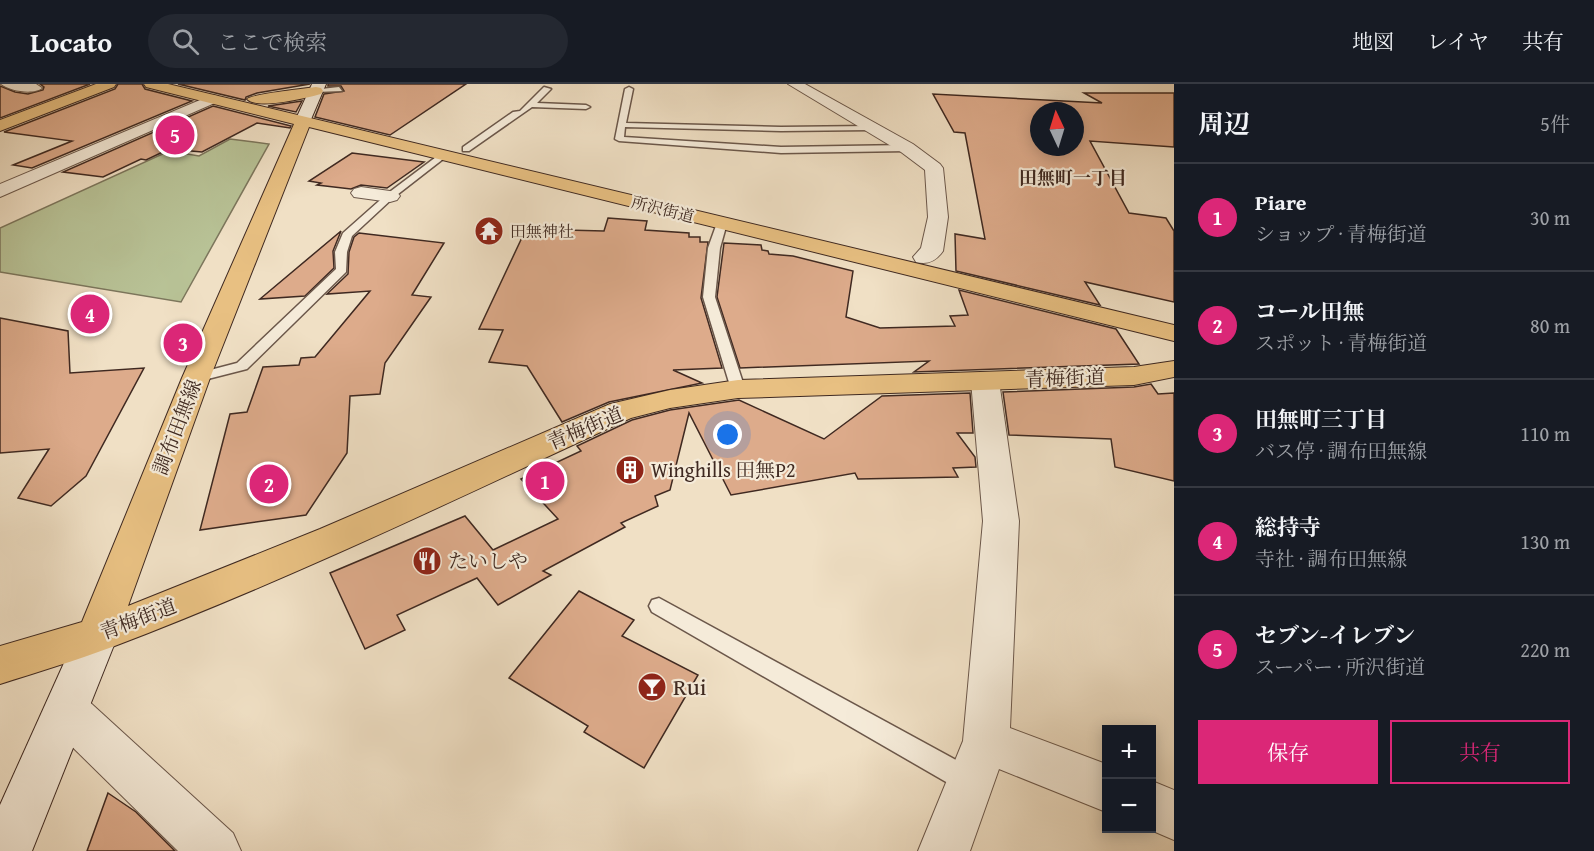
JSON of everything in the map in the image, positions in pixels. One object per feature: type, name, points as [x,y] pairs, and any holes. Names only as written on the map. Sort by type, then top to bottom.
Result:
[{"type":"main road","points":[[0,126],[109,84]]},
{"type":"main road","name":"所沢街道","points":[[152,84],[212,99],[466,149],[1174,315]]},
{"type":"main road","name":"所沢街道","points":[[187,84],[249,99],[362,135],[443,156],[1174,333]]},
{"type":"main road","points":[[249,99],[287,97],[317,88]]},
{"type":"main road","name":"調布田無線","points":[[97,635],[196,378],[305,116]]},
{"type":"main road","points":[[292,149],[324,138],[362,135]]},
{"type":"main road","name":"青梅街道","points":[[0,665],[97,635],[333,539],[621,411],[670,399],[738,389],[1134,376],[1174,369]]},
{"type":"street","points":[[8,84],[35,88]]},
{"type":"street","points":[[795,84],[907,148],[934,168],[938,217],[932,251],[924,256]]},
{"type":"street","points":[[305,116],[317,88]]},
{"type":"street","points":[[0,191],[212,99]]},
{"type":"street","points":[[362,193],[390,196]]},
{"type":"street","points":[[944,851],[978,761],[1001,521],[985,381]]},
{"type":"street","points":[[6,851],[97,635]]},
{"type":"street","points":[[66,711],[215,851]]},
{"type":"street","points":[[978,761],[1102,787]]},
{"type":"street","points":[[1156,808],[1174,815]]},
{"type":"lane","points":[[317,88],[339,89]]},
{"type":"lane","points":[[466,149],[516,114],[522,113],[547,89]]},
{"type":"lane","points":[[629,89],[619,140],[781,150],[907,148]]},
{"type":"lane","points":[[530,105],[586,106]]},
{"type":"lane","points":[[622,125],[781,129],[870,128]]},
{"type":"lane","points":[[196,378],[242,366],[342,270],[341,252],[347,235],[390,196],[443,156]]},
{"type":"lane","points":[[722,224],[714,248],[708,297],[738,389]]},
{"type":"lane","points":[[658,606],[978,761]]},
{"type":"green space","points":[[230,139],[269,144],[181,302],[0,272],[0,228],[169,151],[199,156]]},
{"type":"building","points":[[40,84],[90,84],[0,118],[0,86],[28,94],[43,90],[44,87]]},
{"type":"building","points":[[118,84],[142,84],[145,89],[192,101],[32,168],[13,165],[72,141],[4,132],[115,89]]},
{"type":"building","points":[[178,84],[310,84],[257,93],[246,97],[245,100]]},
{"type":"building","points":[[328,84],[466,84],[390,135],[315,117],[324,94],[344,91],[341,86],[328,86]]},
{"type":"building","points":[[1084,93],[1174,93],[1174,147],[1090,141],[1129,213],[1166,218],[1174,231],[1174,302],[1085,282],[1100,305],[956,271],[955,234],[985,239],[965,133],[954,132],[933,94],[1083,102],[1030,102],[1030,156],[1084,156],[1084,102],[1102,103]]},
{"type":"building","points":[[302,101],[296,112],[268,106],[282,104]]},
{"type":"building","points":[[213,106],[291,126],[290,128],[257,123],[202,152],[169,149],[103,177],[63,172]]},
{"type":"building","points":[[352,153],[424,162],[387,188],[361,185],[351,189],[317,185],[321,183],[309,181]]},
{"type":"building","points":[[608,218],[647,221],[645,230],[689,233],[689,237],[700,237],[700,242],[708,242],[701,298],[722,368],[673,370],[702,383],[609,402],[562,422],[527,366],[489,362],[503,330],[479,329],[526,229],[604,231]]},
{"type":"building","points":[[341,231],[333,251],[334,268],[305,296],[260,299]]},
{"type":"building","points":[[359,233],[444,243],[412,295],[431,297],[385,363],[380,394],[350,396],[347,453],[306,515],[200,530],[230,414],[247,412],[263,367],[299,365],[301,358],[315,357],[370,291],[327,294],[348,274],[349,252],[354,237]]},
{"type":"building","points":[[724,243],[761,245],[762,250],[768,251],[769,254],[793,256],[853,271],[846,317],[880,328],[955,326],[950,316],[968,315],[959,290],[1116,329],[1139,364],[914,372],[929,361],[740,368],[717,297]]},
{"type":"building","points":[[0,318],[68,331],[70,373],[144,368],[86,476],[51,506],[18,498],[49,449],[0,453]]},
{"type":"building","points":[[1151,384],[1158,394],[1174,393],[1174,481],[1115,467],[1111,439],[1009,435],[1003,392],[1134,387]]},
{"type":"building","points":[[970,393],[973,433],[957,433],[975,457],[976,467],[953,468],[958,477],[858,479],[855,473],[731,495],[689,413],[670,490],[655,496],[658,506],[621,523],[625,527],[543,571],[551,575],[498,605],[477,578],[397,615],[405,630],[365,649],[330,573],[465,516],[493,550],[558,519],[521,479],[581,451],[577,446],[632,420],[670,410],[739,400],[824,439],[882,396]]},
{"type":"building","points":[[579,591],[634,620],[622,636],[698,675],[644,768],[584,732],[588,726],[509,678]]},
{"type":"building","points":[[108,793],[136,812],[175,851],[87,851]]},
{"type":"place","name":"セブン-イレブン","points":[[175,135]]},
{"type":"place","name":"田無神社","points":[[489,231]]},
{"type":"place","name":"総持寺","points":[[90,314]]},
{"type":"place","name":"田無町三丁目","points":[[183,343]]},
{"type":"place","name":"Winghills 田無P2","points":[[630,470]]},
{"type":"place","name":"Piare","points":[[545,481]]},
{"type":"place","name":"コール田無","points":[[269,484]]},
{"type":"place","name":"たいしや","points":[[427,561]]},
{"type":"place","name":"Rui","points":[[652,687]]},
{"type":"district","name":"田無町一丁目","points":[[1073,178]]}]
